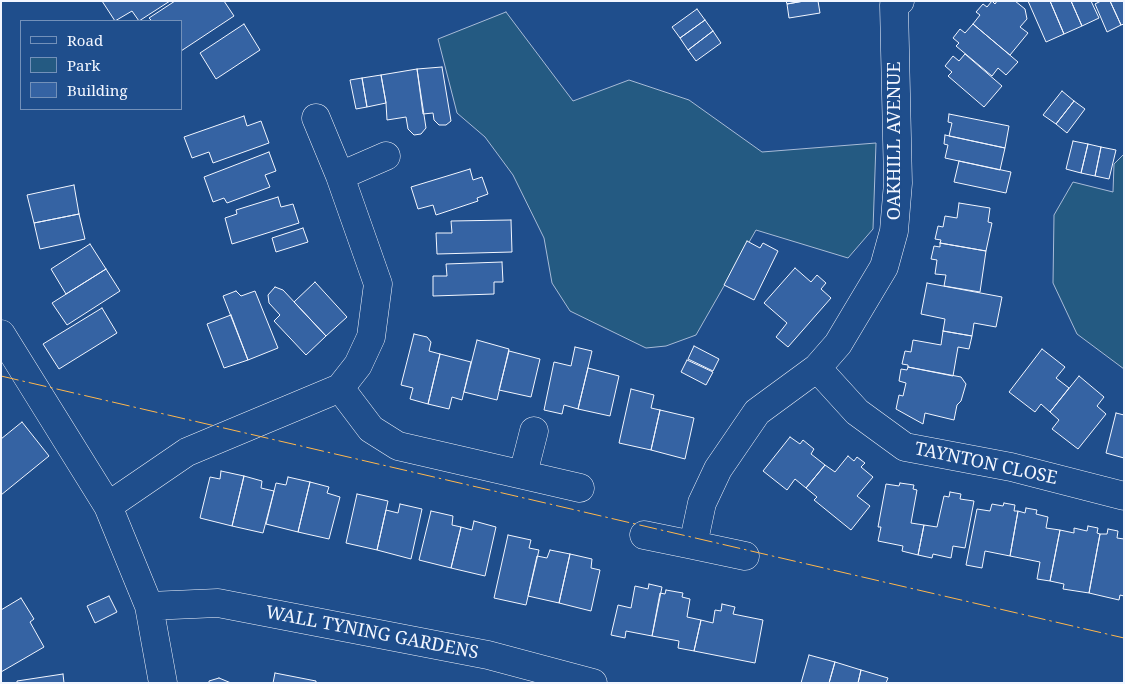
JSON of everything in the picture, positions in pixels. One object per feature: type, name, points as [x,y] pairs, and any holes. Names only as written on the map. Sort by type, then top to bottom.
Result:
[{"type":"street","name":"OAKHILL AVENUE","points":[[693,545],[702,503],[718,469],[757,412],[817,368],[838,344],[884,266],[894,231],[898,183],[895,2]]},
{"type":"street","points":[[108,506],[187,452],[340,388],[358,365],[370,337],[378,284],[340,176],[316,118]]},
{"type":"street","points":[[340,176],[386,156]]},
{"type":"street","points":[[1,334],[108,506],[149,606],[163,683]]},
{"type":"street","name":"TAYNTON CLOSE","points":[[817,368],[857,412],[905,447],[1011,467],[1124,496]]},
{"type":"street","points":[[340,388],[371,429],[398,446],[580,488]]},
{"type":"street","points":[[523,474],[534,431]]},
{"type":"street","points":[[644,535],[744,556]]},
{"type":"street","name":"WALL TYNING GARDENS","points":[[149,606],[218,603],[488,655],[593,683]]},
{"type":"green space","points":[[506,12],[573,101],[629,80],[689,100],[762,152],[876,143],[873,229],[848,258],[756,230],[696,335],[666,346],[646,348],[570,311],[552,283],[544,238],[513,175],[485,137],[457,113],[438,39]]},
{"type":"green space","points":[[1124,154],[1124,369],[1077,334],[1053,283],[1054,215],[1073,182],[1113,192],[1114,164]]},
{"type":"building","points":[[102,1],[170,1],[141,20],[138,20],[132,11],[114,20]]},
{"type":"building","points":[[175,1],[224,1],[234,16],[182,50],[182,20],[151,20],[149,18]]},
{"type":"building","points":[[786,1],[804,1],[787,4]]},
{"type":"building","points":[[818,1],[820,13],[789,18],[787,4]]},
{"type":"building","points":[[992,1],[995,4],[997,1],[1015,1],[1025,9],[1027,19],[1020,27],[1028,33],[1010,55],[973,24],[980,15],[976,12],[983,4],[987,7]]},
{"type":"building","points":[[1028,1],[1050,1],[1064,34],[1046,42]]},
{"type":"building","points":[[1050,1],[1071,1],[1082,26],[1064,34]]},
{"type":"building","points":[[1071,1],[1091,1],[1099,18],[1082,26]]},
{"type":"building","points":[[1101,1],[1110,1],[1121,25],[1107,32],[1095,4]]},
{"type":"building","points":[[1110,1],[1124,1],[1124,24],[1121,25]]},
{"type":"building","points":[[697,9],[705,20],[680,38],[672,27]]},
{"type":"building","points":[[705,20],[713,31],[688,50],[680,38]]},
{"type":"building","points":[[244,24],[260,50],[216,79],[200,53]]},
{"type":"building","points":[[973,24],[1018,62],[1006,75],[998,68],[992,76],[956,46],[959,43],[953,38],[960,29],[965,33]]},
{"type":"building","points":[[713,31],[721,43],[696,61],[688,50]]},
{"type":"building","points":[[965,54],[1002,86],[984,107],[948,76],[952,72],[945,66],[953,56],[959,61]]},
{"type":"building","points":[[442,67],[451,121],[446,125],[439,125],[434,120],[433,113],[423,114],[417,69]]},
{"type":"building","points":[[417,69],[426,128],[421,134],[414,135],[408,129],[406,117],[387,120],[381,75]]},
{"type":"building","points":[[381,75],[386,103],[367,107],[362,78]]},
{"type":"building","points":[[362,78],[367,107],[356,109],[350,80]]},
{"type":"building","points":[[1062,91],[1074,101],[1056,124],[1043,115]]},
{"type":"building","points":[[1074,101],[1085,109],[1067,133],[1056,124]]},
{"type":"building","points":[[949,114],[1009,126],[1005,148],[949,136],[952,123],[948,122]]},
{"type":"building","points":[[244,116],[247,126],[261,121],[269,143],[213,163],[209,152],[192,158],[184,137]]},
{"type":"building","points":[[945,135],[1005,148],[1000,170],[945,158],[948,145],[944,144]]},
{"type":"building","points":[[1073,141],[1088,144],[1081,173],[1066,169]]},
{"type":"building","points":[[1088,144],[1101,147],[1095,176],[1081,173]]},
{"type":"building","points":[[1101,147],[1116,150],[1109,179],[1095,176]]},
{"type":"building","points":[[269,152],[276,171],[265,175],[270,187],[227,203],[224,198],[213,202],[204,177]]},
{"type":"building","points":[[959,161],[1011,172],[1006,193],[954,182]]},
{"type":"building","points":[[470,169],[473,180],[482,177],[488,194],[477,198],[478,201],[436,215],[433,205],[418,209],[411,187]]},
{"type":"building","points":[[74,185],[79,214],[34,223],[27,195]]},
{"type":"building","points":[[278,197],[281,207],[293,204],[299,223],[232,244],[225,218],[237,214],[236,210]]},
{"type":"building","points":[[959,203],[990,208],[988,222],[992,223],[986,251],[940,243],[941,240],[935,239],[938,226],[943,227],[945,216],[957,218]]},
{"type":"building","points":[[79,214],[85,239],[40,249],[34,223]]},
{"type":"building","points":[[511,220],[512,252],[437,254],[436,233],[452,233],[451,221]]},
{"type":"building","points":[[303,228],[308,242],[276,252],[272,238]]},
{"type":"building","points":[[747,241],[760,248],[763,243],[778,251],[754,300],[724,285]]},
{"type":"building","points":[[940,243],[986,251],[980,292],[944,286],[946,275],[935,274],[937,260],[931,259],[934,246],[940,247]]},
{"type":"building","points":[[90,244],[106,269],[66,294],[51,269]]},
{"type":"building","points":[[502,262],[503,282],[494,282],[494,294],[433,296],[433,276],[447,276],[446,264]]},
{"type":"building","points":[[795,268],[811,282],[817,275],[826,283],[821,289],[831,298],[788,347],[776,337],[787,323],[764,303]]},
{"type":"building","points":[[106,269],[120,291],[67,325],[52,303]]},
{"type":"building","points":[[315,282],[347,317],[326,336],[294,302]]},
{"type":"building","points":[[927,283],[1002,297],[996,327],[974,323],[972,336],[943,331],[945,319],[921,314]]},
{"type":"building","points":[[275,287],[283,290],[326,336],[306,355],[274,321],[280,315],[269,303],[268,295]]},
{"type":"building","points":[[236,291],[241,296],[255,291],[278,348],[248,360],[223,296]]},
{"type":"building","points":[[102,308],[117,333],[59,369],[43,344]]},
{"type":"building","points":[[231,315],[248,360],[224,368],[207,324]]},
{"type":"building","points":[[943,331],[972,336],[969,349],[958,347],[953,376],[908,367],[908,365],[902,364],[905,351],[911,352],[913,340],[941,345]]},
{"type":"building","points":[[414,334],[427,337],[431,342],[429,351],[440,354],[428,404],[410,399],[413,388],[401,385]]},
{"type":"building","points":[[477,340],[509,349],[497,400],[464,392]]},
{"type":"building","points":[[694,346],[719,359],[713,371],[688,359]]},
{"type":"building","points":[[575,347],[592,351],[578,409],[564,405],[562,414],[544,410],[554,362],[571,366]]},
{"type":"building","points":[[1042,349],[1065,367],[1056,378],[1069,388],[1050,412],[1041,404],[1035,412],[1009,392]]},
{"type":"building","points":[[509,351],[540,359],[531,397],[499,390]]},
{"type":"building","points":[[440,354],[471,362],[462,400],[452,397],[449,409],[428,404]]},
{"type":"building","points":[[687,360],[713,372],[706,385],[681,372]]},
{"type":"building","points":[[908,367],[961,377],[966,384],[961,401],[957,405],[954,420],[925,413],[923,424],[896,409],[899,395],[903,396],[906,383],[899,381],[901,369],[907,370]]},
{"type":"building","points":[[588,368],[619,376],[610,416],[578,409]]},
{"type":"building","points":[[1079,376],[1104,397],[1097,406],[1106,414],[1078,449],[1052,429],[1059,420],[1050,412]]},
{"type":"building","points":[[631,389],[654,395],[651,408],[660,410],[651,450],[619,443]]},
{"type":"building","points":[[660,410],[694,418],[685,459],[651,450]]},
{"type":"building","points":[[1116,413],[1124,415],[1124,458],[1106,453]]},
{"type":"building","points":[[22,422],[49,456],[1,495],[1,439]]},
{"type":"building","points":[[790,437],[800,444],[803,440],[814,449],[811,454],[825,465],[806,488],[795,479],[787,490],[763,471]]},
{"type":"building","points":[[848,456],[854,461],[857,457],[865,463],[861,467],[873,477],[857,496],[870,506],[851,530],[814,500],[817,497],[806,488],[825,465],[835,472]]},
{"type":"building","points":[[221,471],[244,476],[232,526],[200,518],[210,477],[220,479]]},
{"type":"building","points":[[244,476],[262,481],[261,488],[274,491],[263,533],[232,526]]},
{"type":"building","points":[[288,477],[310,482],[298,532],[266,524],[276,483],[286,485]]},
{"type":"building","points":[[310,482],[329,487],[327,493],[340,497],[329,539],[298,532]]},
{"type":"building","points":[[900,483],[914,485],[913,489],[917,490],[911,523],[924,525],[918,555],[902,551],[903,546],[878,541],[881,527],[878,527],[886,484],[899,486]]},
{"type":"building","points":[[950,492],[961,494],[960,499],[974,501],[965,548],[953,546],[951,558],[933,554],[932,558],[918,555],[924,525],[937,527],[944,496],[949,497]]},
{"type":"building","points":[[357,494],[388,501],[377,550],[346,543]]},
{"type":"building","points":[[1004,503],[1015,505],[1014,511],[1018,511],[1010,556],[985,551],[982,568],[966,565],[977,509],[990,511],[992,504],[1003,506]]},
{"type":"building","points":[[400,504],[422,509],[411,559],[377,550],[386,510],[398,513]]},
{"type":"building","points":[[1026,508],[1037,510],[1036,514],[1048,517],[1046,528],[1060,530],[1050,581],[1037,579],[1040,562],[1010,556],[1018,511],[1025,513]]},
{"type":"building","points":[[431,511],[453,516],[452,525],[461,527],[451,568],[419,560]]},
{"type":"building","points":[[474,521],[496,527],[485,576],[451,568],[461,527],[472,530]]},
{"type":"building","points":[[1088,526],[1098,528],[1097,533],[1100,534],[1089,593],[1063,589],[1064,584],[1050,581],[1060,530],[1074,533],[1074,528],[1087,531]]},
{"type":"building","points":[[1108,529],[1118,531],[1117,538],[1124,539],[1124,596],[1120,595],[1119,600],[1089,593],[1100,534],[1107,534]]},
{"type":"building","points":[[508,535],[531,540],[529,548],[539,550],[526,605],[494,598]]},
{"type":"building","points":[[550,550],[570,554],[559,603],[528,596],[537,556],[547,558]]},
{"type":"building","points":[[570,554],[592,559],[591,568],[600,570],[591,611],[559,603]]},
{"type":"building","points":[[649,584],[662,587],[652,636],[626,631],[625,638],[611,635],[618,605],[631,608],[635,586],[648,589]]},
{"type":"building","points":[[666,590],[683,593],[682,597],[690,599],[687,617],[701,620],[694,651],[678,648],[679,641],[652,636],[660,593],[665,594]]},
{"type":"building","points":[[109,596],[117,612],[95,623],[87,606]]},
{"type":"building","points":[[21,598],[34,619],[30,622],[44,647],[1,672],[1,610]]},
{"type":"building","points":[[722,604],[735,607],[733,614],[763,620],[755,663],[694,651],[701,620],[713,623],[715,610],[721,611]]},
{"type":"building","points":[[809,655],[835,662],[829,683],[801,683]]},
{"type":"building","points":[[835,662],[861,670],[858,683],[829,683]]},
{"type":"building","points":[[861,670],[888,678],[886,683],[858,683]]},
{"type":"building","points":[[275,673],[316,681],[316,683],[273,683]]},
{"type":"building","points":[[63,674],[64,683],[17,683],[17,681]]},
{"type":"building","points":[[219,678],[231,683],[209,683],[209,681]]},
{"type":"power","points":[[1,376],[1124,638]]}]
